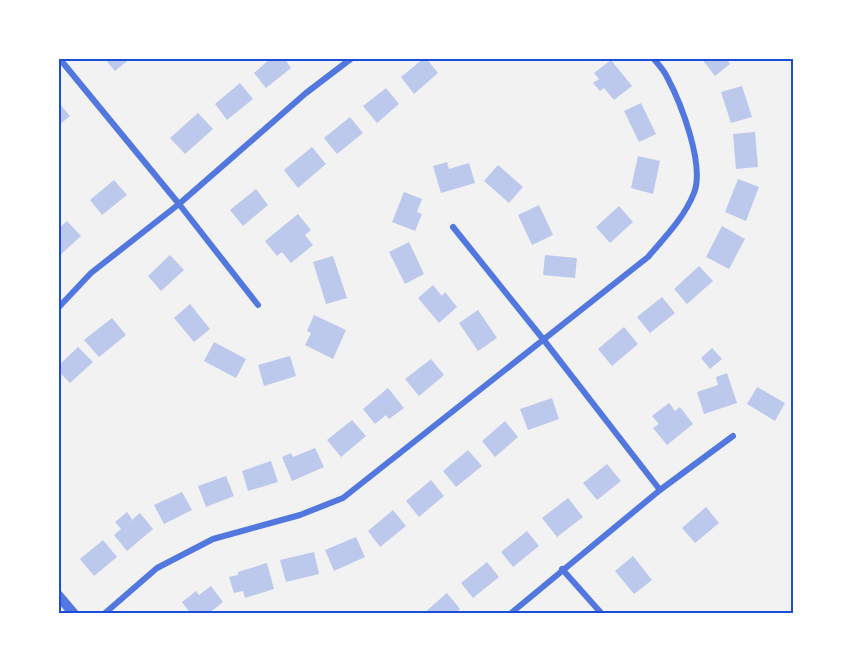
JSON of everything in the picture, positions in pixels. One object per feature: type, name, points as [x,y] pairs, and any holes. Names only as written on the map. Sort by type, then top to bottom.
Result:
[{"type":"street","points":[[59,58],[179,204],[258,305]]},
{"type":"street","points":[[58,308],[91,273],[179,204],[306,93],[352,58]]},
{"type":"street","points":[[104,614],[157,568],[213,539],[300,515],[343,498],[648,257],[682,216],[695,190],[696,164],[687,122],[666,75],[653,58]]},
{"type":"street","points":[[453,227],[660,490]]},
{"type":"street","points":[[510,614],[660,490],[733,436]]},
{"type":"street","points":[[562,569],[602,614]]},
{"type":"street","points":[[58,595],[74,614]]},
{"type":"building","points":[[104,58],[131,58],[115,71]]},
{"type":"building","points":[[271,58],[284,58],[291,68],[266,88],[254,73]]},
{"type":"building","points":[[424,58],[438,73],[414,94],[401,77]]},
{"type":"building","points":[[701,58],[726,58],[730,64],[715,76]]},
{"type":"building","points":[[611,60],[632,86],[614,100],[604,88],[600,91],[593,83],[599,79],[594,73]]},
{"type":"building","points":[[240,83],[253,99],[227,120],[215,104]]},
{"type":"building","points":[[742,86],[752,117],[731,123],[721,92]]},
{"type":"building","points":[[386,88],[399,104],[377,123],[363,106]]},
{"type":"building","points":[[58,102],[70,116],[58,126]]},
{"type":"building","points":[[641,103],[656,134],[639,142],[624,111]]},
{"type":"building","points":[[198,113],[213,129],[185,154],[170,138]]},
{"type":"building","points":[[350,117],[363,133],[337,154],[324,138]]},
{"type":"building","points":[[755,132],[758,167],[736,169],[733,134]]},
{"type":"building","points":[[312,147],[326,164],[298,188],[284,170]]},
{"type":"building","points":[[638,156],[660,161],[653,194],[631,188]]},
{"type":"building","points":[[447,162],[449,169],[469,163],[475,183],[441,193],[433,166]]},
{"type":"building","points":[[498,165],[523,187],[509,203],[484,181]]},
{"type":"building","points":[[738,179],[759,187],[746,221],[725,212]]},
{"type":"building","points":[[114,180],[127,195],[102,215],[90,200]]},
{"type":"building","points":[[256,189],[268,205],[243,226],[230,210]]},
{"type":"building","points":[[404,192],[422,199],[417,212],[422,214],[415,231],[392,222]]},
{"type":"building","points":[[539,205],[553,235],[532,245],[518,215]]},
{"type":"building","points":[[619,206],[633,222],[610,243],[596,227]]},
{"type":"building","points":[[298,214],[311,230],[305,235],[313,245],[291,263],[282,252],[277,256],[265,241]]},
{"type":"building","points":[[67,221],[81,236],[58,257],[58,229]]},
{"type":"building","points":[[722,226],[745,239],[729,269],[706,257]]},
{"type":"building","points":[[409,242],[424,274],[405,284],[389,252]]},
{"type":"building","points":[[170,255],[184,270],[161,291],[148,276]]},
{"type":"building","points":[[545,255],[577,258],[575,278],[543,275]]},
{"type":"building","points":[[333,256],[347,298],[326,304],[313,262]]},
{"type":"building","points":[[699,266],[713,281],[687,304],[674,289]]},
{"type":"building","points":[[433,285],[442,296],[445,292],[457,307],[439,323],[418,298]]},
{"type":"building","points":[[662,297],[675,313],[650,333],[637,317]]},
{"type":"building","points":[[190,304],[210,329],[194,342],[174,318]]},
{"type":"building","points":[[478,310],[497,338],[478,351],[459,323]]},
{"type":"building","points":[[314,315],[346,330],[333,359],[305,345],[311,333],[307,331]]},
{"type":"building","points":[[112,318],[126,335],[99,357],[84,340]]},
{"type":"building","points":[[624,327],[638,344],[612,366],[598,349]]},
{"type":"building","points":[[214,342],[246,359],[236,378],[204,361]]},
{"type":"building","points":[[78,347],[93,362],[70,383],[58,371],[58,366]]},
{"type":"building","points":[[712,348],[722,359],[710,369],[701,358]]},
{"type":"building","points":[[290,356],[296,376],[264,386],[258,365]]},
{"type":"building","points":[[431,359],[444,375],[419,396],[405,379]]},
{"type":"building","points":[[727,373],[737,403],[704,414],[697,392],[718,385],[716,377]]},
{"type":"building","points":[[757,387],[785,403],[775,421],[747,404]]},
{"type":"building","points":[[388,388],[404,408],[389,419],[386,415],[375,424],[363,409]]},
{"type":"building","points":[[552,398],[559,419],[528,430],[520,409]]},
{"type":"building","points":[[669,403],[675,411],[680,407],[693,424],[667,445],[653,428],[659,424],[652,416]]},
{"type":"building","points":[[352,420],[366,436],[341,457],[327,440]]},
{"type":"building","points":[[505,421],[518,437],[495,457],[482,441]]},
{"type":"building","points":[[315,448],[324,467],[292,481],[282,457],[291,453],[293,457]]},
{"type":"building","points":[[468,450],[482,466],[456,487],[443,471]]},
{"type":"building","points":[[271,461],[278,482],[248,491],[242,471]]},
{"type":"building","points":[[607,464],[621,481],[597,500],[583,483]]},
{"type":"building","points":[[226,476],[234,496],[206,507],[198,486]]},
{"type":"building","points":[[431,480],[444,496],[419,517],[406,501]]},
{"type":"building","points":[[182,492],[192,510],[164,524],[154,505]]},
{"type":"building","points":[[568,498],[583,517],[557,537],[542,518]]},
{"type":"building","points":[[706,507],[719,523],[695,543],[682,528]]},
{"type":"building","points":[[393,510],[406,526],[380,547],[368,531]]},
{"type":"building","points":[[127,512],[132,519],[127,524],[140,513],[153,529],[127,551],[114,535],[121,529],[115,522]]},
{"type":"building","points":[[527,531],[539,546],[513,567],[501,552]]},
{"type":"building","points":[[356,537],[365,557],[334,571],[325,550]]},
{"type":"building","points":[[103,540],[117,557],[94,576],[80,559]]},
{"type":"building","points":[[314,552],[319,574],[286,582],[280,560]]},
{"type":"building","points":[[633,556],[652,580],[634,594],[615,571]]},
{"type":"building","points":[[487,562],[499,577],[473,598],[461,583]]},
{"type":"building","points":[[267,563],[274,589],[245,598],[243,591],[234,593],[229,577]]},
{"type":"building","points":[[211,586],[223,602],[208,614],[191,614],[182,602],[196,591],[199,595]]},
{"type":"building","points":[[447,593],[460,609],[454,614],[423,614]]}]
